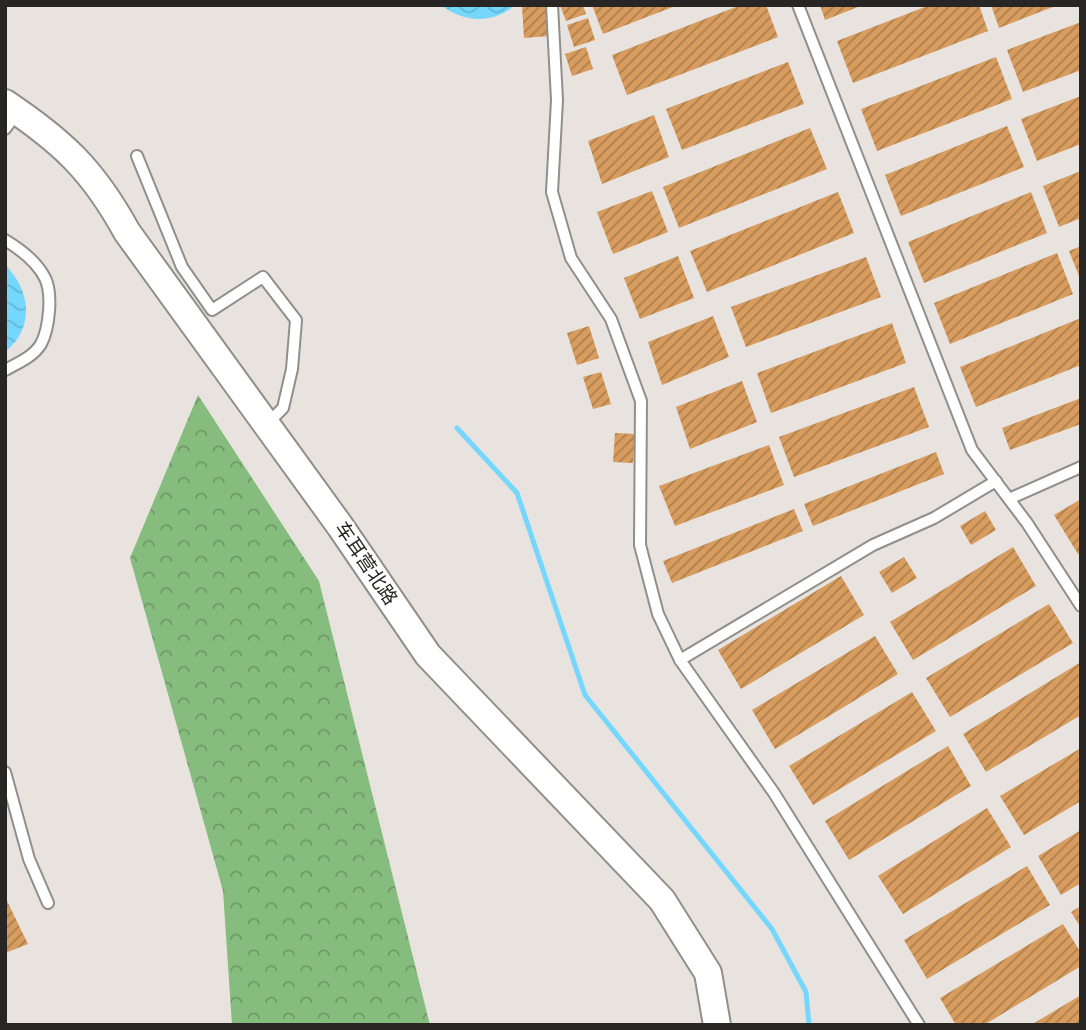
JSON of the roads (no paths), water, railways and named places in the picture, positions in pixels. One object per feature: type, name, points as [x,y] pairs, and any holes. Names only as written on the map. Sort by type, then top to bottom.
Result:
[{"type":"street","name":"车耳营北路","points":[[10,115],[54,136],[104,190],[127,232],[267,424],[428,655],[662,900],[708,972],[717,1025]]},
{"type":"lane","points":[[552,5],[557,100],[552,192],[571,258],[611,318],[641,401],[640,545],[658,614],[680,660],[774,793],[919,1025]]},
{"type":"lane","points":[[798,5],[972,450],[1009,499],[1081,606]]},
{"type":"lane","points":[[137,156],[182,267],[212,310],[263,277],[296,320],[292,369],[283,408],[267,424]]},
{"type":"lane","points":[[5,240],[22,250],[46,280],[49,314],[41,343],[26,359],[5,370]]},
{"type":"lane","points":[[1009,499],[1081,467]]},
{"type":"lane","points":[[680,660],[873,545],[934,518],[996,481]]},
{"type":"lane","points":[[5,772],[26,849],[48,903]]},
{"type":"water","points":[[441,5],[515,5],[497,16],[478,19],[459,15]]},
{"type":"water","points":[[5,265],[20,286],[26,309],[21,332],[5,352]]},
{"type":"waterway","points":[[457,428],[517,493],[585,695],[772,929],[806,992],[809,1025]]}]
